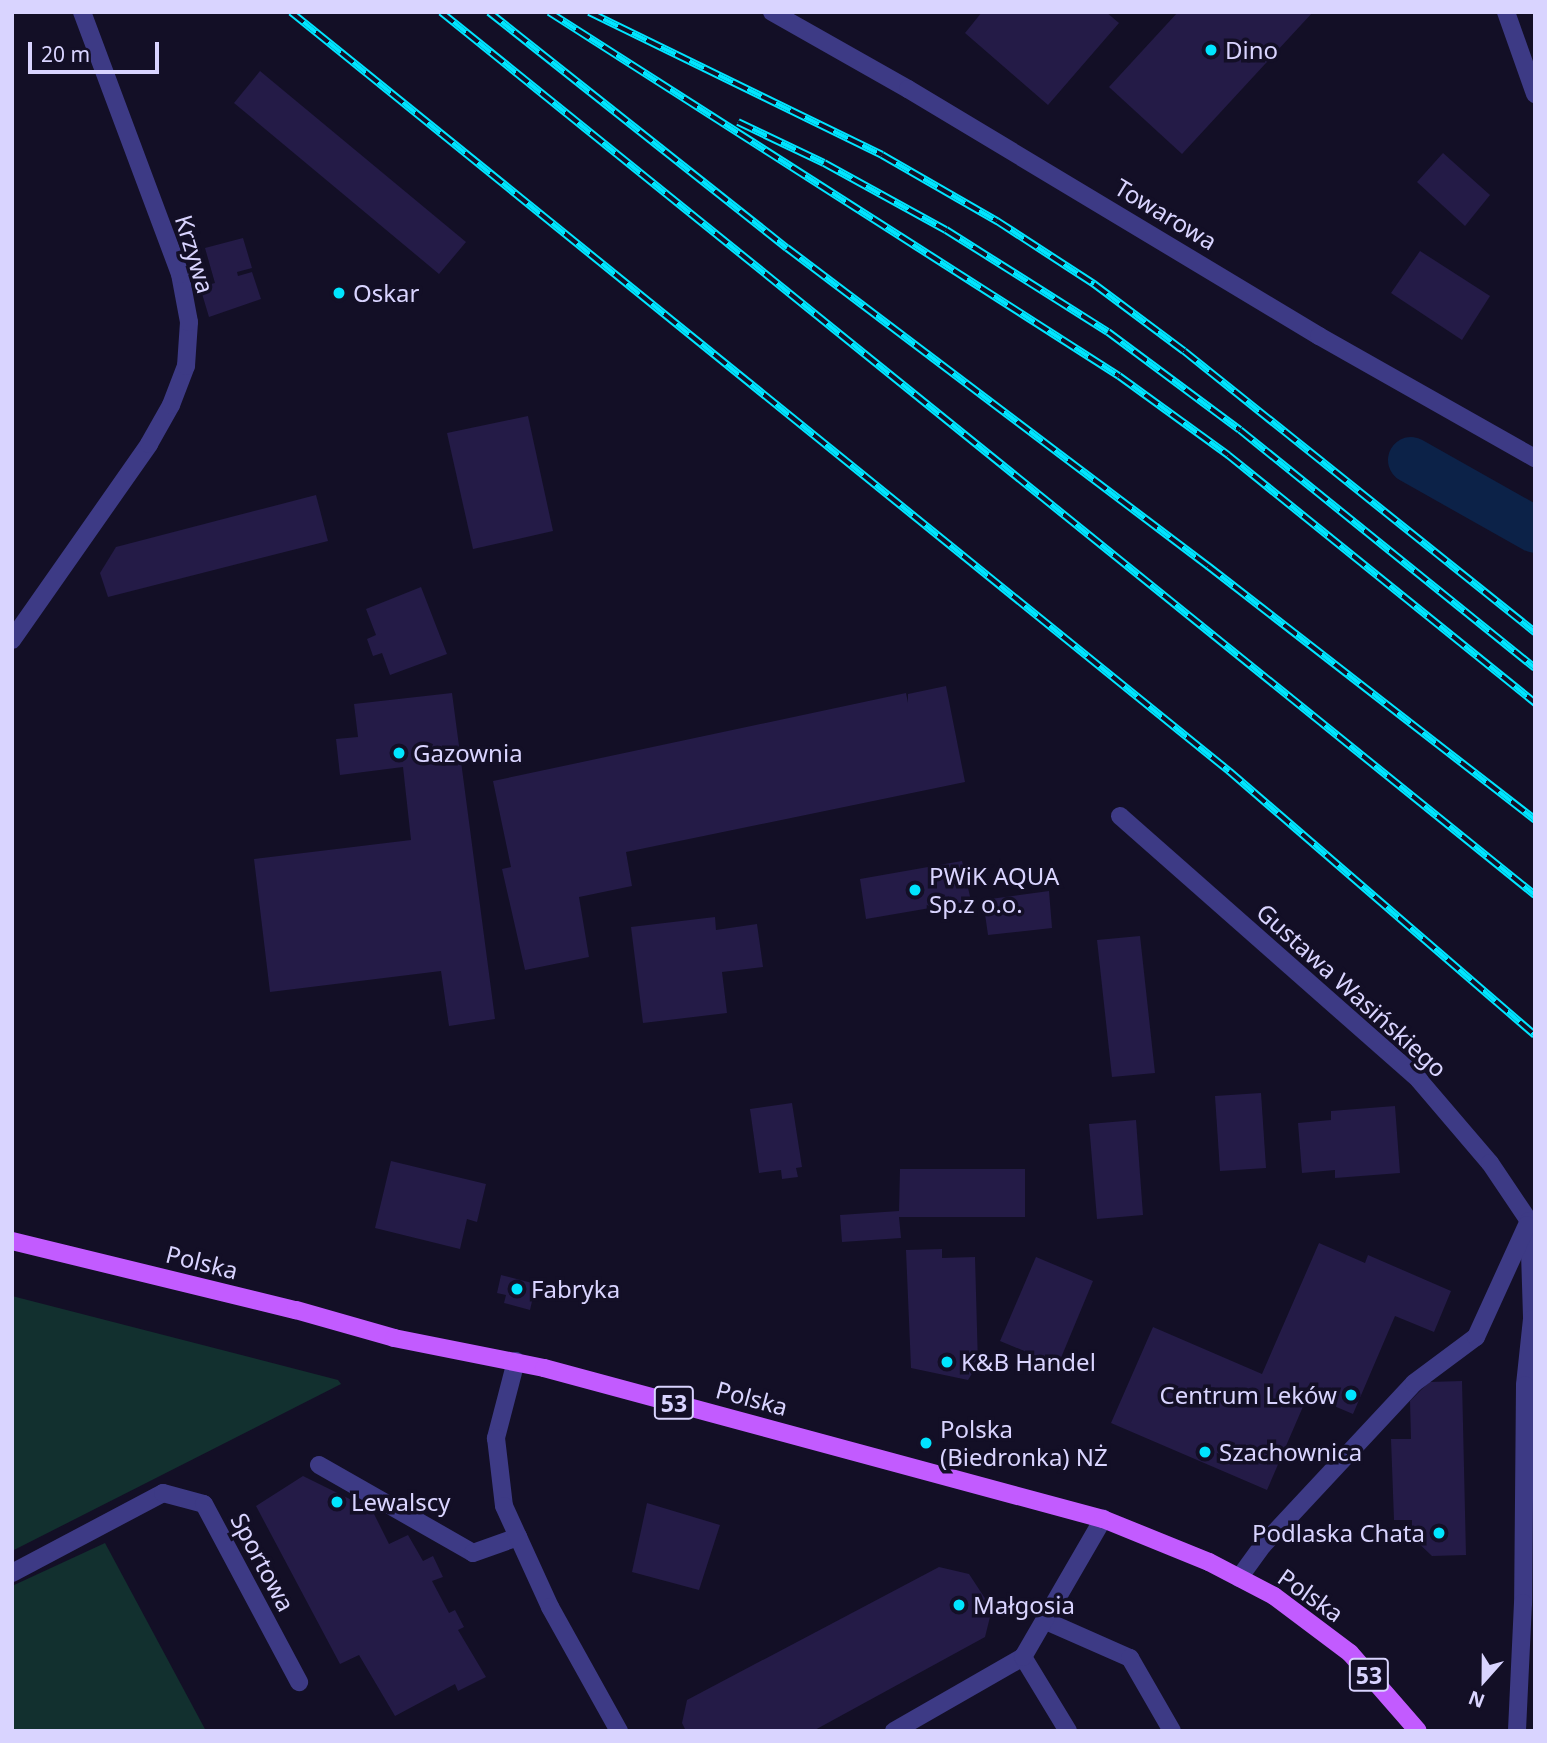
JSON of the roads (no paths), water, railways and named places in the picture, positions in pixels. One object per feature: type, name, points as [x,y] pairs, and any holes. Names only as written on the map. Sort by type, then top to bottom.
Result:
[{"type":"main road","name":"Polska","points":[[12,1241],[296,1310],[394,1338],[516,1361],[1103,1520],[1209,1562],[1274,1596],[1350,1653],[1418,1731]]},
{"type":"street","name":"Krzywa","points":[[12,640],[149,444],[172,405],[186,366],[189,322],[180,274],[82,12]]},
{"type":"street","name":"Towarowa","points":[[772,12],[920,96],[1319,336],[1535,457]]},
{"type":"street","points":[[1506,12],[1535,94]]},
{"type":"street","name":"Gustawa Wasińskiego","points":[[1119,816],[1419,1080],[1490,1163],[1529,1221]]},
{"type":"street","points":[[1239,1578],[1263,1545],[1414,1382],[1476,1337],[1529,1221]]},
{"type":"street","points":[[1517,1731],[1523,1603],[1525,1385],[1532,1319],[1529,1221]]},
{"type":"street","points":[[516,1361],[496,1438],[504,1506],[550,1607],[619,1731]]},
{"type":"street","points":[[319,1465],[473,1553],[518,1537]]},
{"type":"street","name":"Sportowa","points":[[12,1573],[163,1493],[204,1504],[299,1682]]},
{"type":"street","points":[[894,1731],[1023,1657],[1103,1520]]},
{"type":"street","points":[[1046,1621],[1130,1658],[1172,1731]]},
{"type":"street","points":[[1023,1657],[1068,1731]]},
{"type":"waterway","points":[[1411,460],[1535,530]]},
{"type":"railway","points":[[291,12],[1229,771],[1535,1035]]},
{"type":"railway","points":[[441,12],[1535,895]]},
{"type":"railway","points":[[489,12],[787,248],[1208,566],[1535,820]]},
{"type":"railway","points":[[549,12],[1119,376],[1228,455],[1535,703]]},
{"type":"railway","points":[[589,12],[882,155],[997,221],[1094,284],[1184,351],[1535,632]]},
{"type":"railway","points":[[738,122],[824,163],[946,230],[1108,332],[1240,430],[1535,668]]},
{"type":"place","name":"Dino","points":[[1211,50]]},
{"type":"place","name":"Oskar","points":[[339,293]]},
{"type":"place","name":"Gazownia","points":[[399,753]]},
{"type":"place","name":"PWiK AQUA Sp.z o.o.","points":[[915,890]]},
{"type":"place","name":"Fabryka","points":[[517,1289]]},
{"type":"place","name":"K&B Handel","points":[[947,1362]]},
{"type":"place","name":"Centrum Leków","points":[[1351,1395]]},
{"type":"place","name":"Polska (Biedronka) NŻ","points":[[926,1443]]},
{"type":"place","name":"Szachownica","points":[[1205,1452]]},
{"type":"place","name":"Lewalscy","points":[[337,1502]]},
{"type":"place","name":"Podlaska Chata","points":[[1439,1533]]},
{"type":"place","name":"Małgosia","points":[[959,1605]]}]
